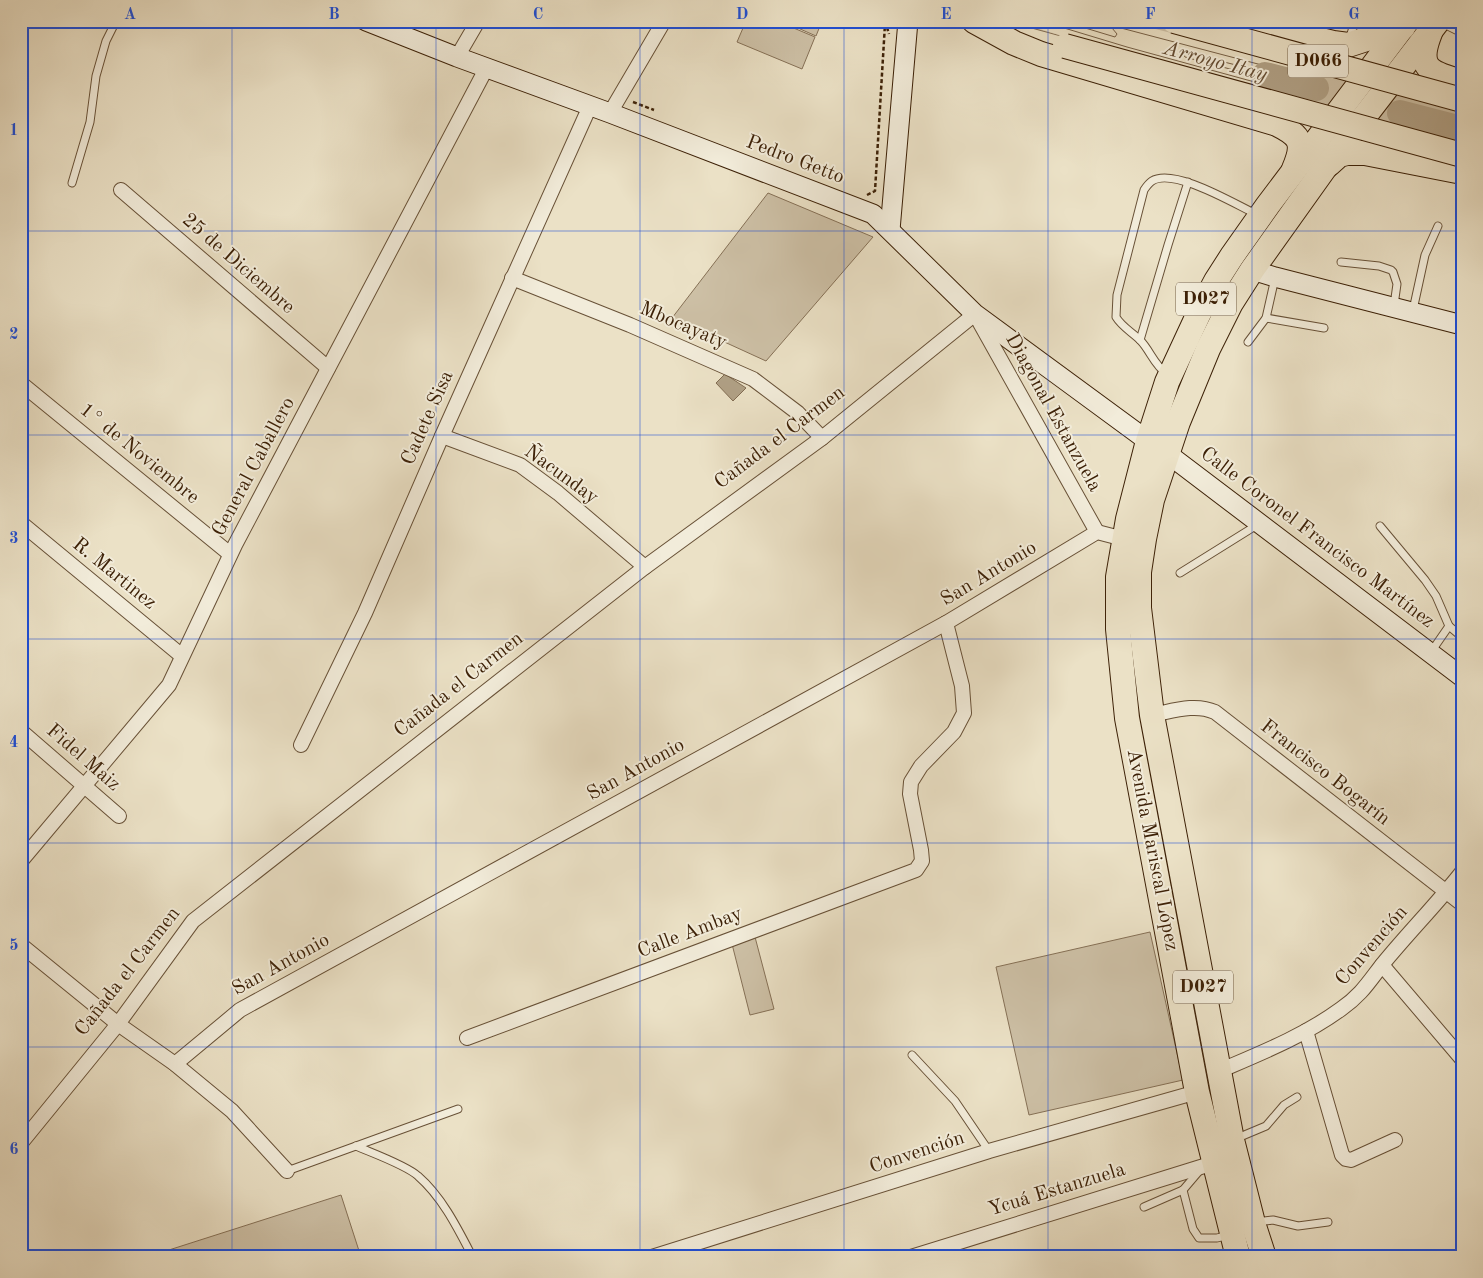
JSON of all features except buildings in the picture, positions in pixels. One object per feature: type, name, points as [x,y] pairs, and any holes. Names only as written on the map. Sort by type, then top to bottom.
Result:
[{"type":"highway","points":[[974,21],[1014,43],[1040,54],[1277,124],[1293,132],[1300,144],[1300,155],[1293,172]]},
{"type":"highway","name":"D066","points":[[982,21],[1065,46],[1462,156]]},
{"type":"highway","name":"D066","points":[[1174,21],[1462,100]]},
{"type":"highway","points":[[1248,21],[1300,36],[1348,45],[1405,24]]},
{"type":"highway","name":"D027","points":[[1148,441],[1167,382],[1216,281],[1260,216],[1405,24]]},
{"type":"highway","points":[[1436,25],[1423,53],[1426,65],[1440,75],[1462,82]]},
{"type":"highway","name":"D027","points":[[1168,454],[1184,405],[1208,349],[1231,303],[1252,270],[1324,169],[1436,25]]},
{"type":"highway","points":[[1324,169],[1339,155],[1365,153],[1462,172]]},
{"type":"highway","name":"Avenida Mariscal López","points":[[1148,441],[1132,503],[1118,577],[1118,629],[1127,718],[1209,1163],[1238,1257]]},
{"type":"highway","name":"Avenida Mariscal López","points":[[1168,454],[1152,500],[1144,540],[1139,572],[1139,608],[1152,715],[1232,1140],[1253,1223],[1264,1257]]},
{"type":"street","name":"Pedro Getto","points":[[366,21],[872,214],[975,314],[1148,441]]},
{"type":"street","points":[[457,57],[478,21]]},
{"type":"street","points":[[610,113],[664,21]]},
{"type":"street","points":[[890,230],[908,21]]},
{"type":"street","name":"General Caballero","points":[[21,861],[169,685],[230,554],[487,67]]},
{"type":"street","name":"Cadete Sisa","points":[[301,744],[365,613],[512,278],[590,106]]},
{"type":"street","name":"25 de Diciembre","points":[[120,190],[328,368]]},
{"type":"street","points":[[1252,270],[1462,325]]},
{"type":"street","name":"Mbocayaty","points":[[512,278],[630,325],[754,379],[798,413],[822,438]]},
{"type":"street","name":"Cañada el Carmen","points":[[21,1143],[118,1024],[193,921],[646,567],[822,438],[975,314]]},
{"type":"street","name":"Diagonal Estanzuela","points":[[975,314],[1097,532]]},
{"type":"street","name":"1° de Noviembre","points":[[23,385],[230,554]]},
{"type":"street","name":"Ñacunday","points":[[442,436],[520,465],[558,493],[646,567]]},
{"type":"street","name":"Calle Coronel Francisco Martínez","points":[[1168,454],[1462,677]]},
{"type":"street","name":"R. Martinez","points":[[21,524],[182,656]]},
{"type":"street","points":[[1097,532],[1124,540]]},
{"type":"street","name":"San Antonio","points":[[175,1064],[240,1010],[946,623],[1097,532]]},
{"type":"street","name":"Calle Ambay","points":[[468,1038],[916,870],[922,861],[910,794],[911,782],[921,766],[954,732],[964,713],[962,686],[946,623]]},
{"type":"street","name":"Francisco Bogarín","points":[[1152,715],[1195,707],[1205,707],[1215,712],[1462,904]]},
{"type":"street","name":"Fidel Maiz","points":[[21,731],[119,816]]},
{"type":"street","name":"Convención","points":[[1219,1071],[1292,1040],[1343,1008],[1364,991],[1382,965],[1462,872]]},
{"type":"street","points":[[21,945],[118,1024],[175,1064],[232,1111],[287,1171]]},
{"type":"street","points":[[1382,965],[1462,1059]]},
{"type":"street","points":[[1306,1031],[1342,1155],[1346,1159],[1351,1160],[1395,1140]]},
{"type":"street","name":"Convención","points":[[652,1257],[989,1151],[1197,1092]]},
{"type":"street","name":"Ycuá Estanzuela","points":[[911,1257],[1209,1163]]},
{"type":"lane","points":[[72,183],[90,122],[96,76],[106,42],[116,21]]},
{"type":"lane","points":[[1348,45],[1355,21]]},
{"type":"lane","points":[[1436,25],[1462,32]]},
{"type":"lane","points":[[1170,377],[1159,368],[1140,340],[1119,322],[1116,317],[1117,295],[1144,190],[1152,180],[1169,178],[1188,182],[1260,216]]},
{"type":"lane","points":[[1140,340],[1188,182]]},
{"type":"lane","points":[[1412,313],[1425,255],[1438,226]]},
{"type":"lane","points":[[1341,262],[1379,266],[1393,272],[1397,284],[1394,308]]},
{"type":"lane","points":[[1248,342],[1266,318],[1275,277]]},
{"type":"lane","points":[[1266,318],[1324,328]]},
{"type":"lane","points":[[1180,573],[1260,523]]},
{"type":"lane","points":[[1380,526],[1426,580],[1436,596],[1449,626],[1462,637]]},
{"type":"lane","points":[[1431,652],[1449,626]]},
{"type":"lane","points":[[912,1055],[955,1101],[989,1151]]},
{"type":"lane","points":[[1232,1140],[1266,1126],[1284,1105],[1296,1097]]},
{"type":"lane","points":[[287,1171],[458,1109]]},
{"type":"lane","points":[[356,1146],[390,1160],[418,1175],[436,1196],[454,1222],[470,1252]]},
{"type":"lane","points":[[1144,1207],[1183,1190],[1209,1163]]},
{"type":"lane","points":[[1183,1190],[1193,1229],[1200,1238],[1217,1238],[1232,1234]]},
{"type":"lane","points":[[1253,1223],[1273,1220],[1298,1226],[1328,1222]]},
{"type":"path","points":[[866,196],[875,190],[885,24]]},
{"type":"path","points":[[628,100],[656,111]]},
{"type":"shaded area","points":[[746,21],[777,21],[815,37],[802,69],[737,42]]},
{"type":"shaded area","points":[[782,21],[822,21],[816,36]]},
{"type":"shaded area","points":[[1006,21],[1021,21],[1122,52],[1122,21],[1141,21],[1348,80],[1327,109]]},
{"type":"shaded area","points":[[1394,93],[1462,111],[1462,145],[1373,120]]},
{"type":"shaded area","points":[[768,193],[873,237],[766,361],[672,318]]},
{"type":"shaded area","points":[[1150,932],[1183,1080],[1029,1115],[996,967]]},
{"type":"shaded area","points":[[755,937],[774,1009],[750,1015],[732,944]]},
{"type":"shaded area","points":[[341,1195],[361,1257],[147,1257]]},
{"type":"water","points":[[725,374],[746,388],[733,401],[716,383]]},
{"type":"pier","points":[[1021,21],[1124,21],[1254,54],[1306,69],[1307,71],[1299,99],[1125,55],[1023,24]]},
{"type":"pier","points":[[1429,108],[1462,116],[1462,141],[1417,129],[1416,127]]},
{"type":"waterway","name":"Arroyo Itay","points":[[1265,75],[1316,88]]},
{"type":"waterway","name":"Arroyo Itay","points":[[1400,113],[1462,129]]}]
